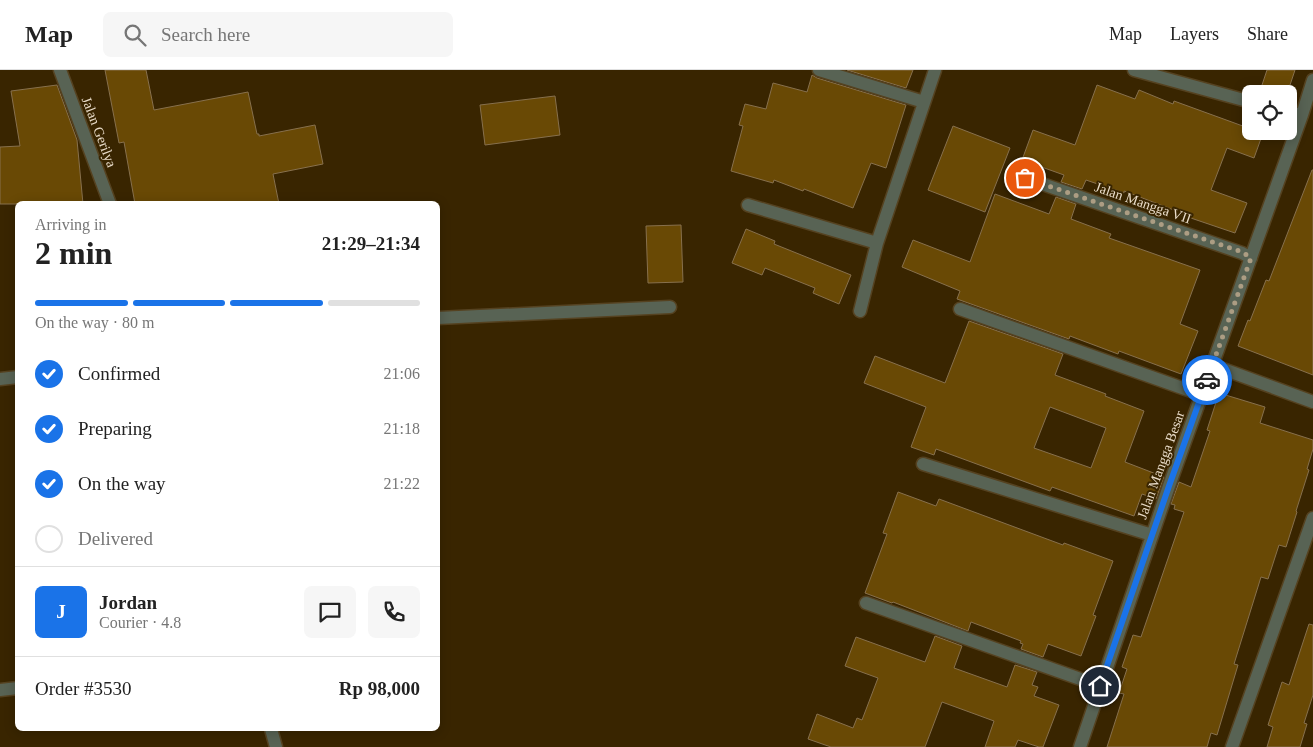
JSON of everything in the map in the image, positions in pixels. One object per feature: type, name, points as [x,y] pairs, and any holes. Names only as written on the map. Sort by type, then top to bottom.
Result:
[{"type":"street","name":"Jalan Gerilya","points":[[60,70],[109,201]]},
{"type":"street","points":[[819,70],[924,102]]},
{"type":"street","points":[[860,311],[877,243],[935,70]]},
{"type":"street","points":[[1134,70],[1242,100]]},
{"type":"street","name":"Jalan Mangga Besar","points":[[1080,747],[1152,535],[1313,80]]},
{"type":"street","points":[[1297,114],[1302,115]]},
{"type":"street","name":"Jalan Mangga VII","points":[[1025,178],[1242,252],[1251,258]]},
{"type":"street","points":[[748,205],[877,243]]},
{"type":"street","points":[[440,318],[670,308]]},
{"type":"street","points":[[960,309],[1202,395]]},
{"type":"street","points":[[1212,365],[1313,402]]},
{"type":"street","points":[[0,379],[15,377]]},
{"type":"street","points":[[923,464],[1152,535]]},
{"type":"street","points":[[1232,747],[1313,518]]},
{"type":"street","points":[[866,603],[1100,686]]},
{"type":"street","points":[[0,690],[15,688]]},
{"type":"street","points":[[272,731],[276,747]]},
{"type":"building","points":[[105,70],[146,70],[154,110],[248,92],[259,136],[315,125],[323,164],[273,174],[278,201],[134,201],[124,142],[119,143]]},
{"type":"building","points":[[847,70],[913,70],[906,88]]},
{"type":"building","points":[[1267,70],[1295,70],[1290,85],[1262,85]]},
{"type":"building","points":[[812,75],[906,105],[886,168],[871,163],[853,208],[804,189],[803,191],[774,180],[773,183],[731,171],[743,126],[739,125],[745,104],[766,109],[773,83],[807,92]]},
{"type":"building","points":[[57,85],[77,140],[83,201],[15,201],[15,204],[0,204],[0,147],[20,146],[11,91]]},
{"type":"building","points":[[1097,85],[1135,99],[1139,90],[1173,104],[1174,101],[1242,126],[1242,140],[1260,140],[1254,158],[1227,148],[1211,190],[1247,203],[1235,233],[1179,214],[1179,212],[1124,191],[1124,193],[1086,180],[1082,189],[1061,182],[1064,175],[1022,160],[1033,130],[1075,145]]},
{"type":"building","points":[[555,96],[560,135],[485,145],[480,105]]},
{"type":"building","points":[[953,126],[1010,148],[985,212],[928,190]]},
{"type":"building","points":[[1312,170],[1313,375],[1238,346],[1266,280],[1269,281]]},
{"type":"building","points":[[995,194],[1049,214],[1056,197],[1076,204],[1071,219],[1111,234],[1109,238],[1200,270],[1180,324],[1198,331],[1181,374],[1119,351],[1118,354],[1070,336],[1069,339],[957,299],[960,291],[902,267],[913,240],[970,262]]},
{"type":"building","points":[[681,225],[683,282],[648,283],[646,226]]},
{"type":"building","points":[[746,229],[775,241],[774,244],[851,275],[839,304],[813,293],[815,288],[765,268],[762,275],[732,263]]},
{"type":"building","points":[[969,321],[1063,354],[1055,375],[1106,394],[1105,396],[1144,411],[1125,462],[1164,477],[1156,499],[1142,494],[1134,516],[1052,487],[1050,491],[936,449],[934,455],[911,447],[926,407],[864,383],[875,356],[945,383]],"holes":[[[1050,407],[1106,428],[1091,468],[1034,448]]]},
{"type":"building","points":[[1219,393],[1265,407],[1260,423],[1313,440],[1313,449],[1307,469],[1309,470],[1286,547],[1279,545],[1268,579],[1261,577],[1234,664],[1238,665],[1217,735],[1211,733],[1207,747],[1107,747],[1124,694],[1119,693],[1127,669],[1122,667],[1133,635],[1141,637],[1184,512],[1174,509],[1175,505],[1171,504],[1179,482],[1191,487],[1210,431],[1207,430]]},
{"type":"building","points":[[898,492],[936,506],[939,499],[1063,545],[1064,543],[1113,561],[1093,615],[1096,616],[1081,656],[1048,644],[1043,657],[1021,649],[1023,644],[1020,643],[1021,641],[971,622],[968,631],[865,593],[887,534],[883,533]]},
{"type":"building","points":[[1309,624],[1313,625],[1313,695],[1304,723],[1307,724],[1300,747],[1267,747],[1273,727],[1268,725],[1282,682],[1289,685]]},
{"type":"building","points":[[935,636],[962,646],[954,668],[1007,687],[1015,665],[1037,672],[1032,685],[1038,687],[1034,696],[1059,705],[1043,747],[1018,740],[1015,747],[985,747],[994,721],[942,702],[925,747],[831,747],[808,739],[817,714],[853,728],[857,718],[862,720],[878,678],[845,666],[856,637],[925,662]]},
{"type":"way so far","points":[[1025,178],[1242,252],[1251,258],[1207,380]]},
{"type":"route","points":[[1100,686],[1207,380]]}]
